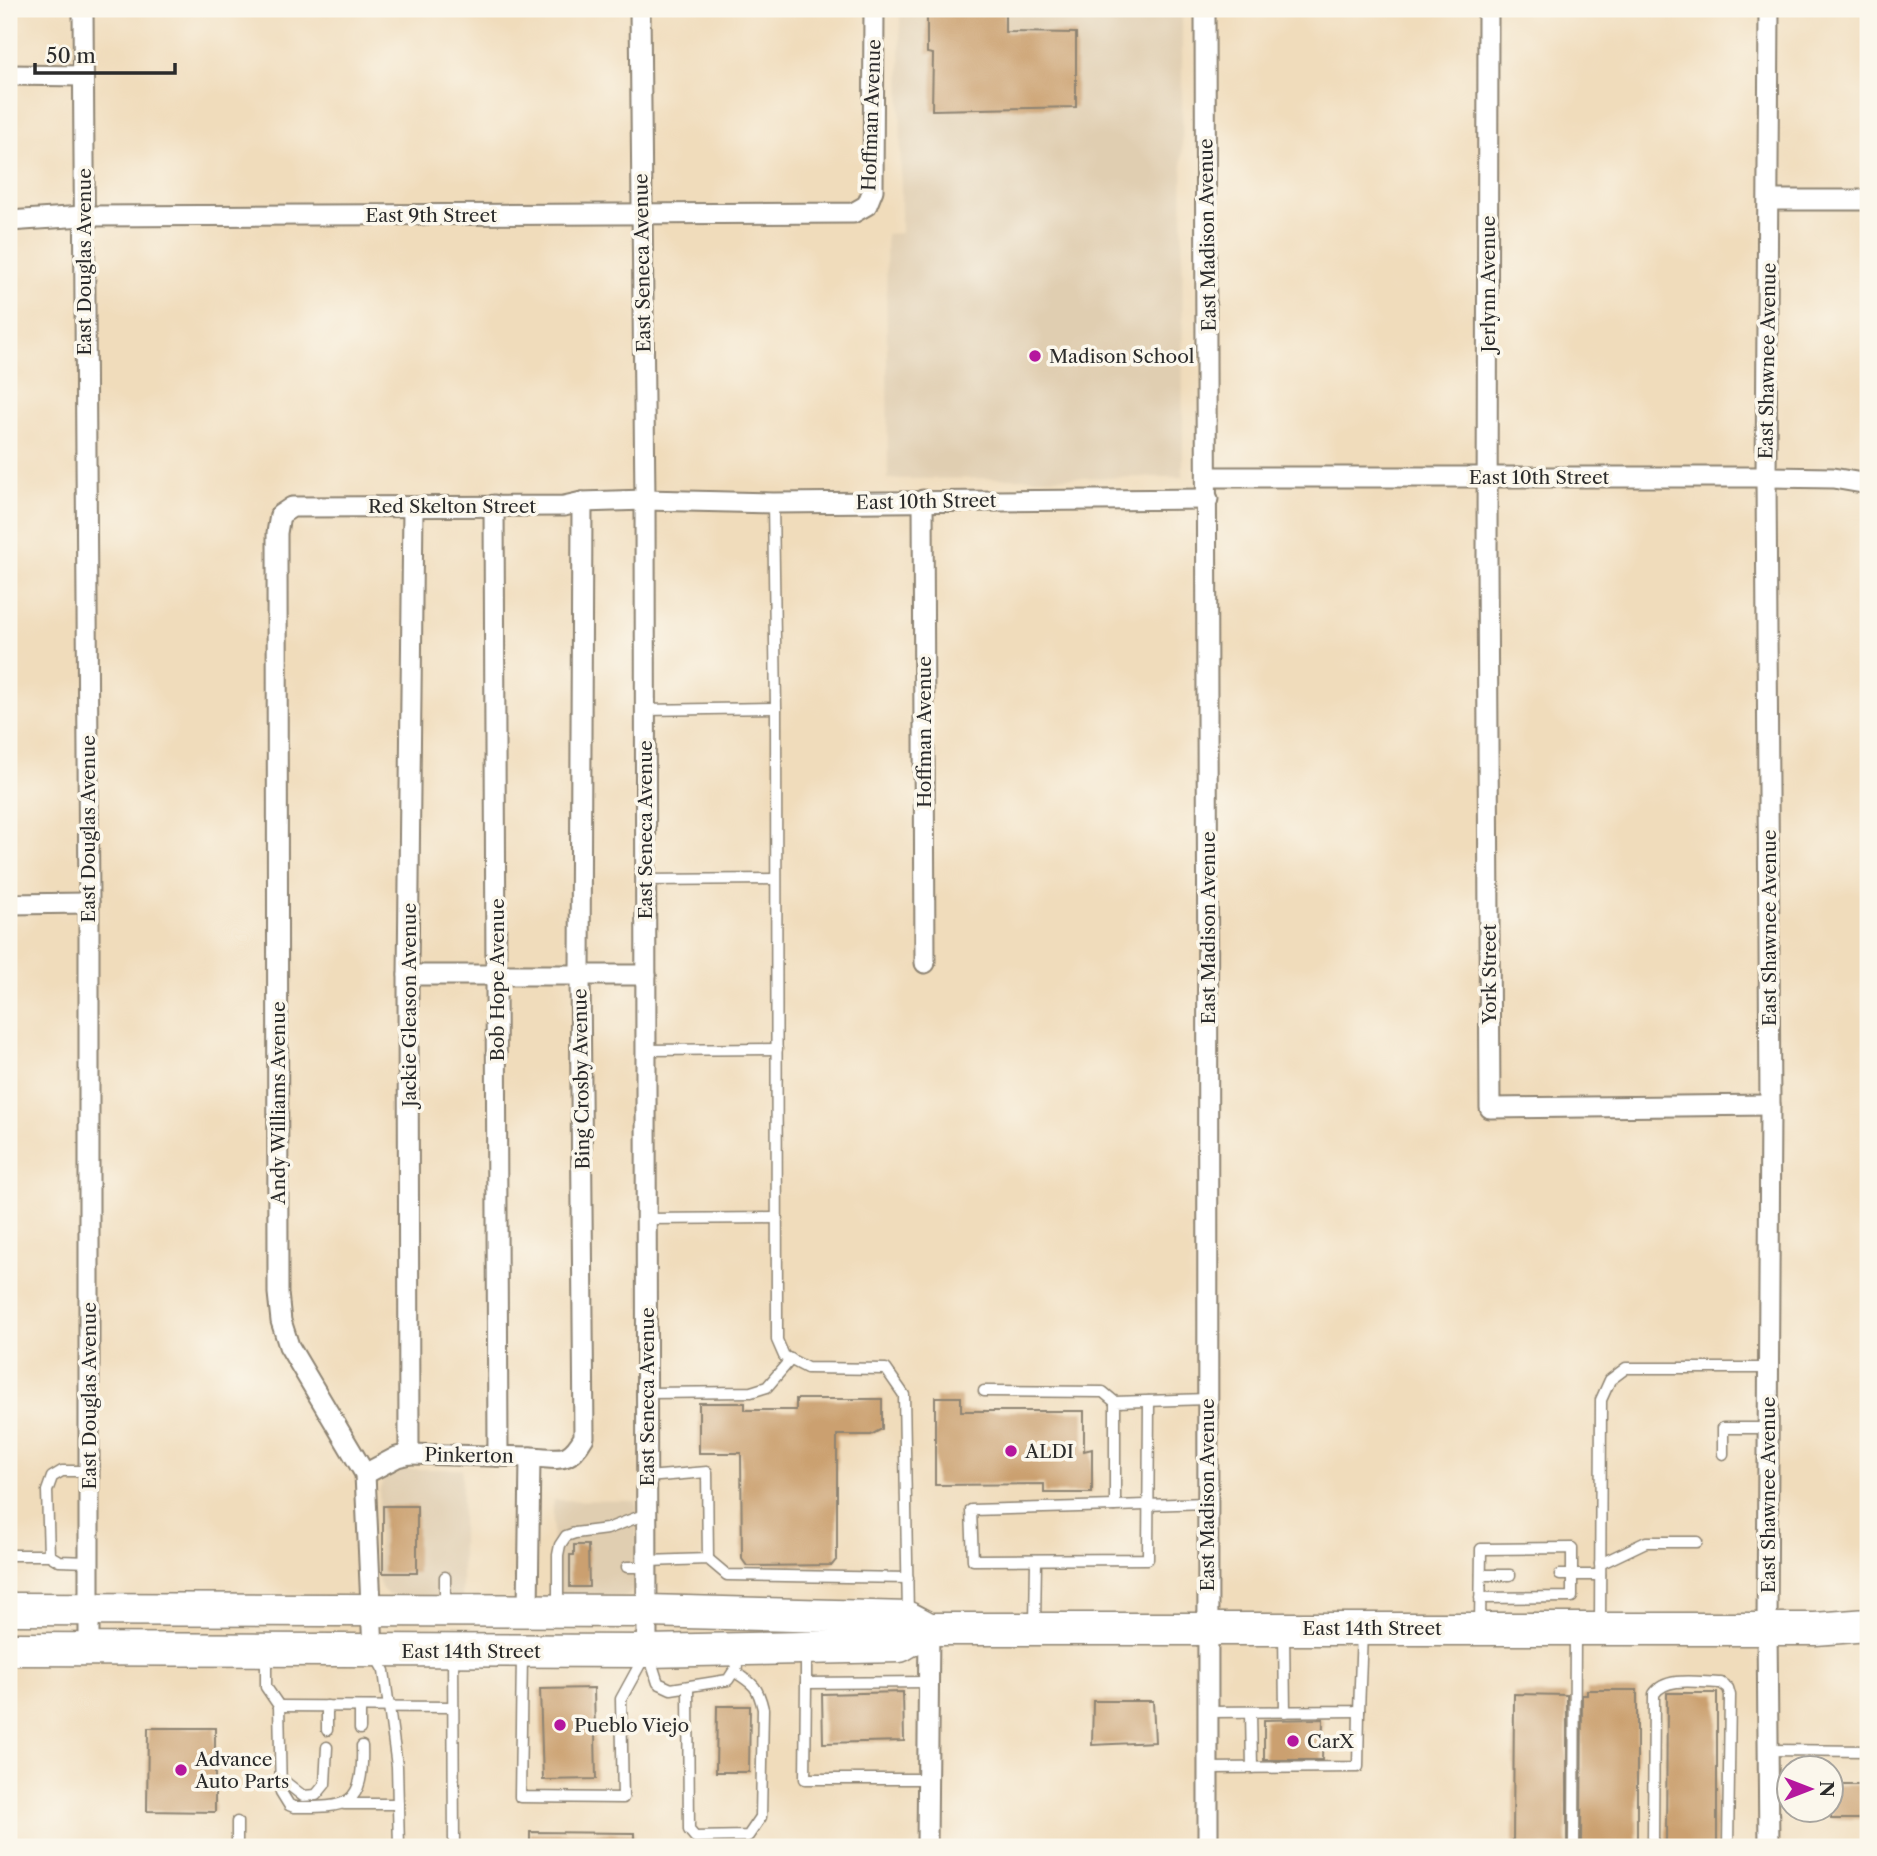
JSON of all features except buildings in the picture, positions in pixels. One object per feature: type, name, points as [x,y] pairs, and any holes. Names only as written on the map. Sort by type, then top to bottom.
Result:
[{"type":"main road","name":"East 14th Street","points":[[9,1609],[647,1611],[1035,1629],[1363,1628],[1480,1613],[1587,1628],[1815,1629],[1868,1625]]},
{"type":"main road","name":"East 14th Street","points":[[9,1649],[647,1651],[736,1660],[806,1647],[900,1646],[918,1623]]},
{"type":"main road","name":"East 14th Street","points":[[1815,1629],[1868,1636]]},
{"type":"street","name":"East Douglas Avenue","points":[[83,9],[89,904],[89,1649]]},
{"type":"street","name":"East Seneca Avenue","points":[[640,9],[645,500],[647,1393],[647,1514],[641,1565],[647,1611],[647,1651]]},
{"type":"street","name":"Hoffman Avenue","points":[[853,213],[867,205],[873,190],[874,9]]},
{"type":"street","name":"East Madison Avenue","points":[[1205,9],[1209,477],[1209,1847]]},
{"type":"street","name":"Jerlynn Avenue","points":[[1487,560],[1488,9]]},
{"type":"street","name":"East Shawnee Avenue","points":[[1769,9],[1766,477],[1770,1105],[1767,1628],[1769,1847]]},
{"type":"street","points":[[9,75],[83,76]]},
{"type":"street","points":[[1769,200],[1868,200]]},
{"type":"street","name":"East 9th Street","points":[[9,221],[83,216],[853,213]]},
{"type":"street","name":"East 10th Street","points":[[1209,477],[1766,477],[1833,478],[1868,484]]},
{"type":"street","name":"East 10th Street","points":[[645,500],[773,503],[1208,499]]},
{"type":"street","name":"Red Skelton Street","points":[[277,533],[280,515],[292,507],[564,506],[582,502],[645,500]]},
{"type":"street","name":"Hoffman Avenue","points":[[923,500],[925,963]]},
{"type":"street","name":"Bing Crosby Avenue","points":[[530,1457],[564,1458],[575,1454],[584,1437],[580,975],[582,502]]},
{"type":"street","name":"Bob Hope Avenue","points":[[494,505],[498,1456]]},
{"type":"street","name":"Jackie Gleason Avenue","points":[[409,1454],[408,975],[413,507]]},
{"type":"street","name":"Andy Williams Avenue","points":[[277,533],[278,1293],[281,1321],[289,1346],[365,1474],[373,1650]]},
{"type":"street","name":"York Street","points":[[1487,560],[1490,1108],[1770,1105]]},
{"type":"street","points":[[9,904],[89,904]]},
{"type":"street","points":[[408,975],[646,975]]},
{"type":"street","points":[[365,1474],[397,1457],[409,1454]]},
{"type":"street","name":"Pinkerton","points":[[409,1454],[530,1457]]},
{"type":"street","points":[[530,1457],[543,1610]]},
{"type":"street","points":[[918,1623],[928,1682],[927,1847]]},
{"type":"lane","points":[[773,503],[777,1340],[785,1356],[807,1368],[886,1369],[904,1395],[908,1578],[918,1623]]},
{"type":"lane","points":[[645,709],[776,708]]},
{"type":"lane","points":[[645,880],[775,879]]},
{"type":"lane","points":[[646,1050],[777,1049]]},
{"type":"lane","points":[[646,1219],[776,1218]]},
{"type":"lane","points":[[647,1393],[751,1392],[767,1387],[791,1359]]},
{"type":"lane","points":[[1574,1847],[1587,1628],[1600,1569],[1601,1400],[1609,1380],[1626,1368],[1769,1368]]},
{"type":"lane","points":[[984,1391],[1103,1392],[1115,1402],[1207,1399]]},
{"type":"lane","points":[[1149,1401],[1148,1505],[1148,1559],[973,1560],[971,1510],[1115,1506],[1148,1505],[1207,1503]]},
{"type":"lane","points":[[1115,1402],[1115,1506]]},
{"type":"lane","points":[[1723,1454],[1723,1428],[1768,1428]]},
{"type":"lane","points":[[49,1556],[47,1491],[52,1477],[62,1471],[89,1471]]},
{"type":"lane","points":[[647,1478],[707,1472],[708,1559]]},
{"type":"lane","points":[[543,1610],[560,1545],[566,1536],[607,1529],[647,1514]]},
{"type":"lane","points":[[617,1526],[617,1538]]},
{"type":"lane","points":[[1560,1575],[1600,1569],[1646,1542],[1697,1542]]},
{"type":"lane","points":[[1572,1548],[1572,1597],[1480,1613],[1481,1575],[1481,1549],[1572,1548]]},
{"type":"lane","points":[[9,1555],[49,1556],[59,1561],[89,1562]]},
{"type":"lane","points":[[641,1565],[708,1559],[727,1575],[908,1578]]},
{"type":"lane","points":[[1035,1629],[1036,1561]]},
{"type":"lane","points":[[1481,1575],[1510,1575]]},
{"type":"lane","points":[[445,1577],[445,1610]]},
{"type":"lane","points":[[1284,1628],[1285,1712]]},
{"type":"lane","points":[[1208,1768],[1357,1767],[1363,1628]]},
{"type":"lane","points":[[806,1647],[806,1779],[927,1779]]},
{"type":"lane","points":[[266,1650],[265,1687],[279,1706],[281,1792],[289,1805],[332,1808],[344,1804],[398,1804]]},
{"type":"lane","points":[[373,1650],[384,1671],[397,1766],[399,1847]]},
{"type":"lane","points":[[453,1650],[454,1847]]},
{"type":"lane","points":[[522,1650],[520,1797],[623,1798],[621,1699],[647,1651]]},
{"type":"lane","points":[[647,1651],[658,1683],[670,1689],[728,1680],[736,1660]]},
{"type":"lane","points":[[688,1686],[689,1830],[695,1837],[748,1836],[761,1817],[763,1710],[760,1693],[736,1660]]},
{"type":"lane","points":[[806,1683],[928,1682]]},
{"type":"lane","points":[[1653,1847],[1654,1694],[1659,1686],[1667,1683],[1721,1683],[1728,1688],[1730,1695],[1728,1847]]},
{"type":"lane","points":[[279,1706],[453,1707]]},
{"type":"lane","points":[[327,1706],[327,1730]]},
{"type":"lane","points":[[360,1707],[360,1729]]},
{"type":"lane","points":[[1208,1712],[1359,1711]]},
{"type":"lane","points":[[1251,1712],[1252,1768]]},
{"type":"lane","points":[[344,1804],[358,1788],[363,1772],[362,1746]]},
{"type":"lane","points":[[280,1778],[303,1796],[316,1795],[325,1784],[327,1747]]},
{"type":"lane","points":[[1768,1750],[1868,1751]]},
{"type":"lane","points":[[237,1822],[237,1847]]},
{"type":"shaded area","name":"Madison School","points":[[900,9],[1182,9],[1183,477],[888,479],[886,234],[901,233]]},
{"type":"shaded area","points":[[401,1469],[462,1469],[462,1599],[389,1596],[381,1588],[378,1577],[379,1491],[384,1479]]},
{"type":"shaded area","points":[[553,1500],[637,1501],[637,1581],[630,1594],[626,1597],[552,1600]]},
{"type":"place","name":"Madison School","points":[[1035,356]]},
{"type":"place","name":"ALDI","points":[[1011,1451]]},
{"type":"place","name":"Pueblo Viejo","points":[[560,1725]]},
{"type":"place","name":"CarX","points":[[1293,1741]]},
{"type":"place","name":"Advance Auto Parts","points":[[181,1770]]}]
